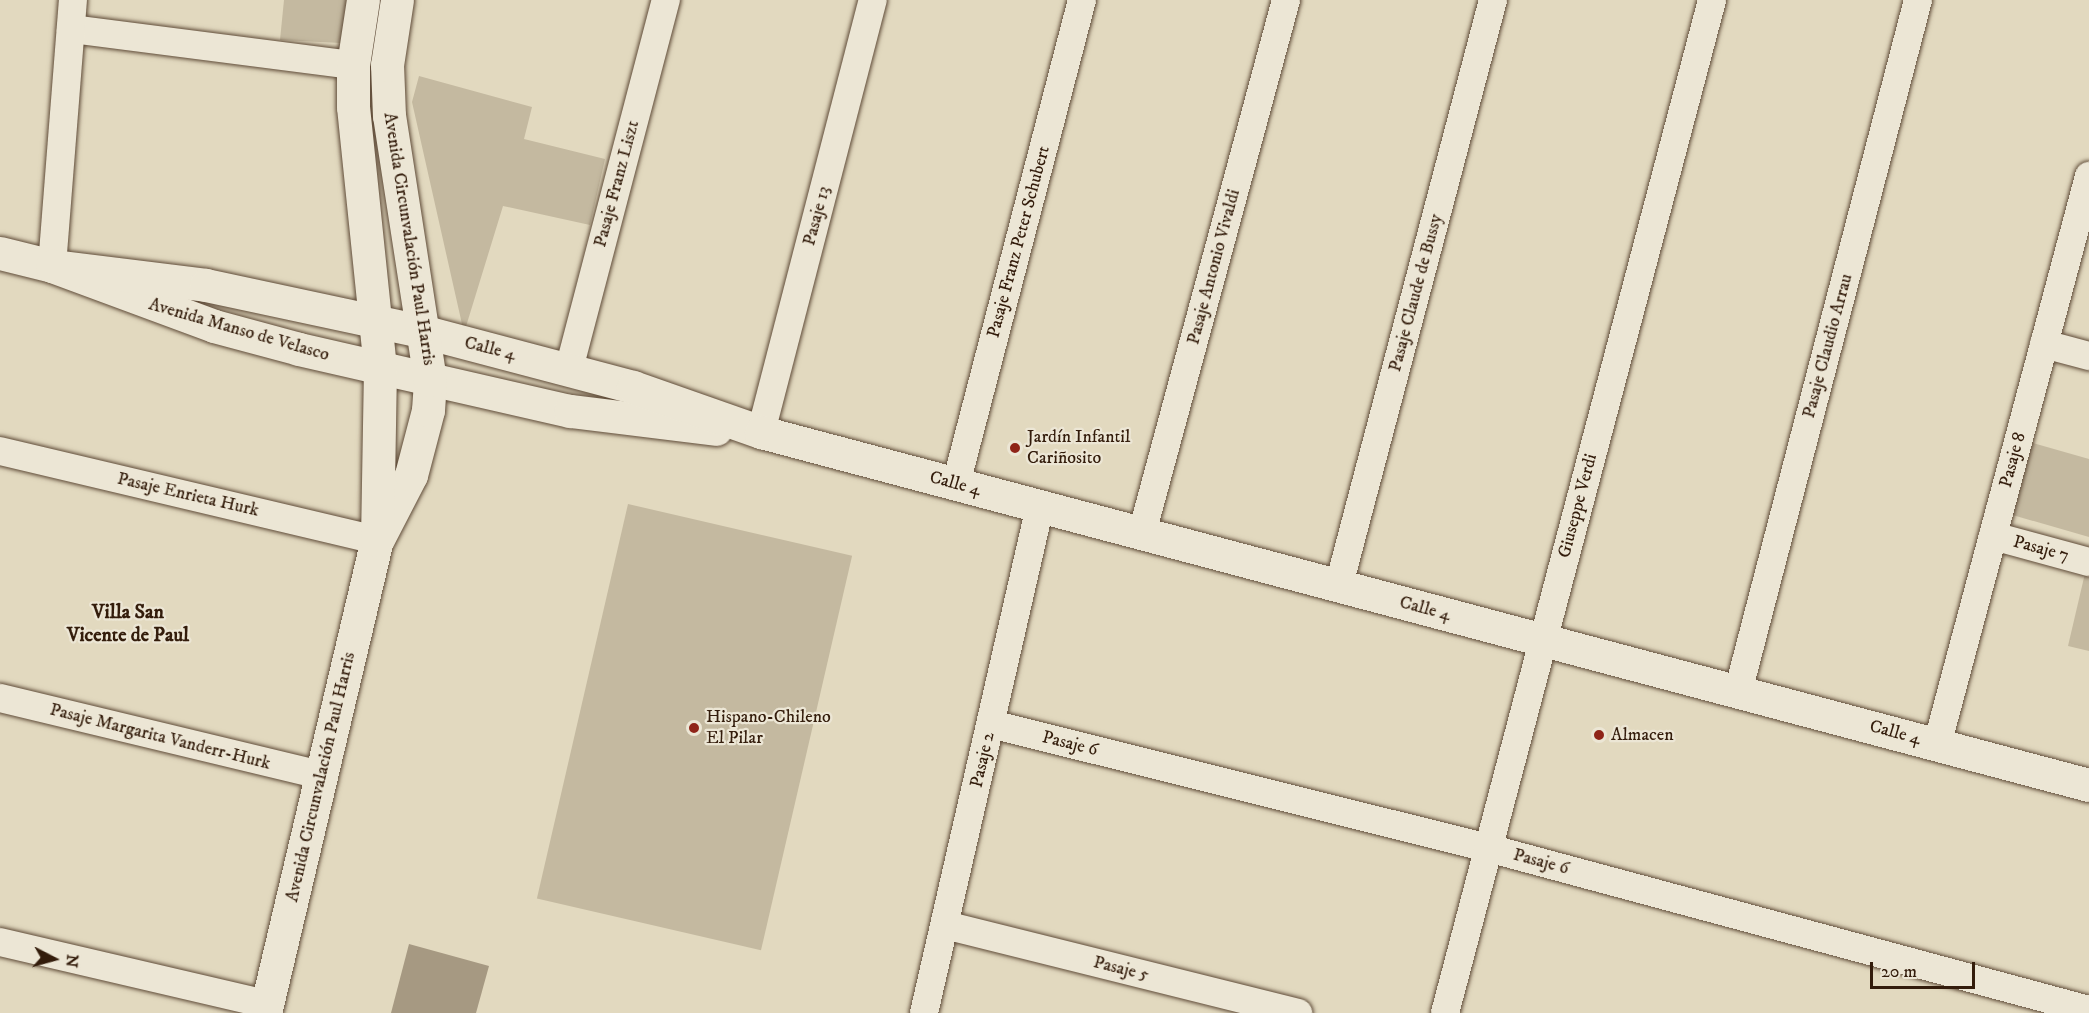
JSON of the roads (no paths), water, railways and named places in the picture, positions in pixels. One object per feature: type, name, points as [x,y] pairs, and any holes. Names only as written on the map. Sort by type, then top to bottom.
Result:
[{"type":"street","points":[[52,266],[73,0]]},
{"type":"street","name":"Avenida Circunvalación Paul Harris","points":[[266,1009],[376,540],[380,368],[353,107],[353,65],[363,0]]},
{"type":"street","name":"Avenida Circunvalación Paul Harris","points":[[376,540],[411,475],[428,410],[430,380],[425,332],[389,116],[387,65],[397,0]]},
{"type":"street","name":"Pasaje Franz Liszt","points":[[569,369],[666,0]]},
{"type":"street","name":"Pasaje 13","points":[[761,432],[873,0]]},
{"type":"street","name":"Pasaje Franz Peter Schubert","points":[[956,484],[1082,0]]},
{"type":"street","name":"Pasaje Antonio Vivaldi","points":[[1142,533],[1286,0]]},
{"type":"street","name":"Pasaje Claude de Bussy","points":[[1339,585],[1493,0]]},
{"type":"street","name":"Giuseppe Verdi","points":[[1445,1013],[1712,0]]},
{"type":"street","name":"Pasaje Claudio Arrau","points":[[1738,692],[1918,0]]},
{"type":"street","points":[[70,29],[353,65]]},
{"type":"street","name":"Pasaje 8","points":[[1937,745],[2089,176]]},
{"type":"street","name":"Avenida Manso de Velasco","points":[[0,253],[52,266],[214,326],[430,380]]},
{"type":"street","name":"Avenida Manso de Velasco","points":[[52,266],[121,272],[206,285],[425,332]]},
{"type":"street","name":"Calle 4","points":[[425,332],[569,369],[761,432],[2089,785]]},
{"type":"street","points":[[2044,344],[2089,356]]},
{"type":"street","name":"Calle 4","points":[[430,380],[604,416],[761,432]]},
{"type":"street","name":"Pasaje Enrieta Hurk","points":[[0,451],[376,540]]},
{"type":"street","name":"Pasaje 2","points":[[924,1013],[1040,506]]},
{"type":"street","name":"Pasaje 7","points":[[1993,536],[2089,562]]},
{"type":"street","name":"Pasaje Margarita Vanderr-Hurk","points":[[0,698],[321,776]]},
{"type":"street","name":"Pasaje 6","points":[[991,724],[1488,848],[2089,1010]]},
{"type":"street","name":"Pasaje 5","points":[[945,926],[1298,1013]]},
{"type":"street","points":[[0,942],[266,1009]]},
{"type":"place","name":"Jardín Infantil Cariñosito","points":[[1015,448]]},
{"type":"place","name":"Hispano-Chileno El Pilar","points":[[694,728]]},
{"type":"place","name":"Almacen","points":[[1599,735]]},
{"type":"district","name":"Villa San Vicente de Paul","points":[[128,624]]}]
